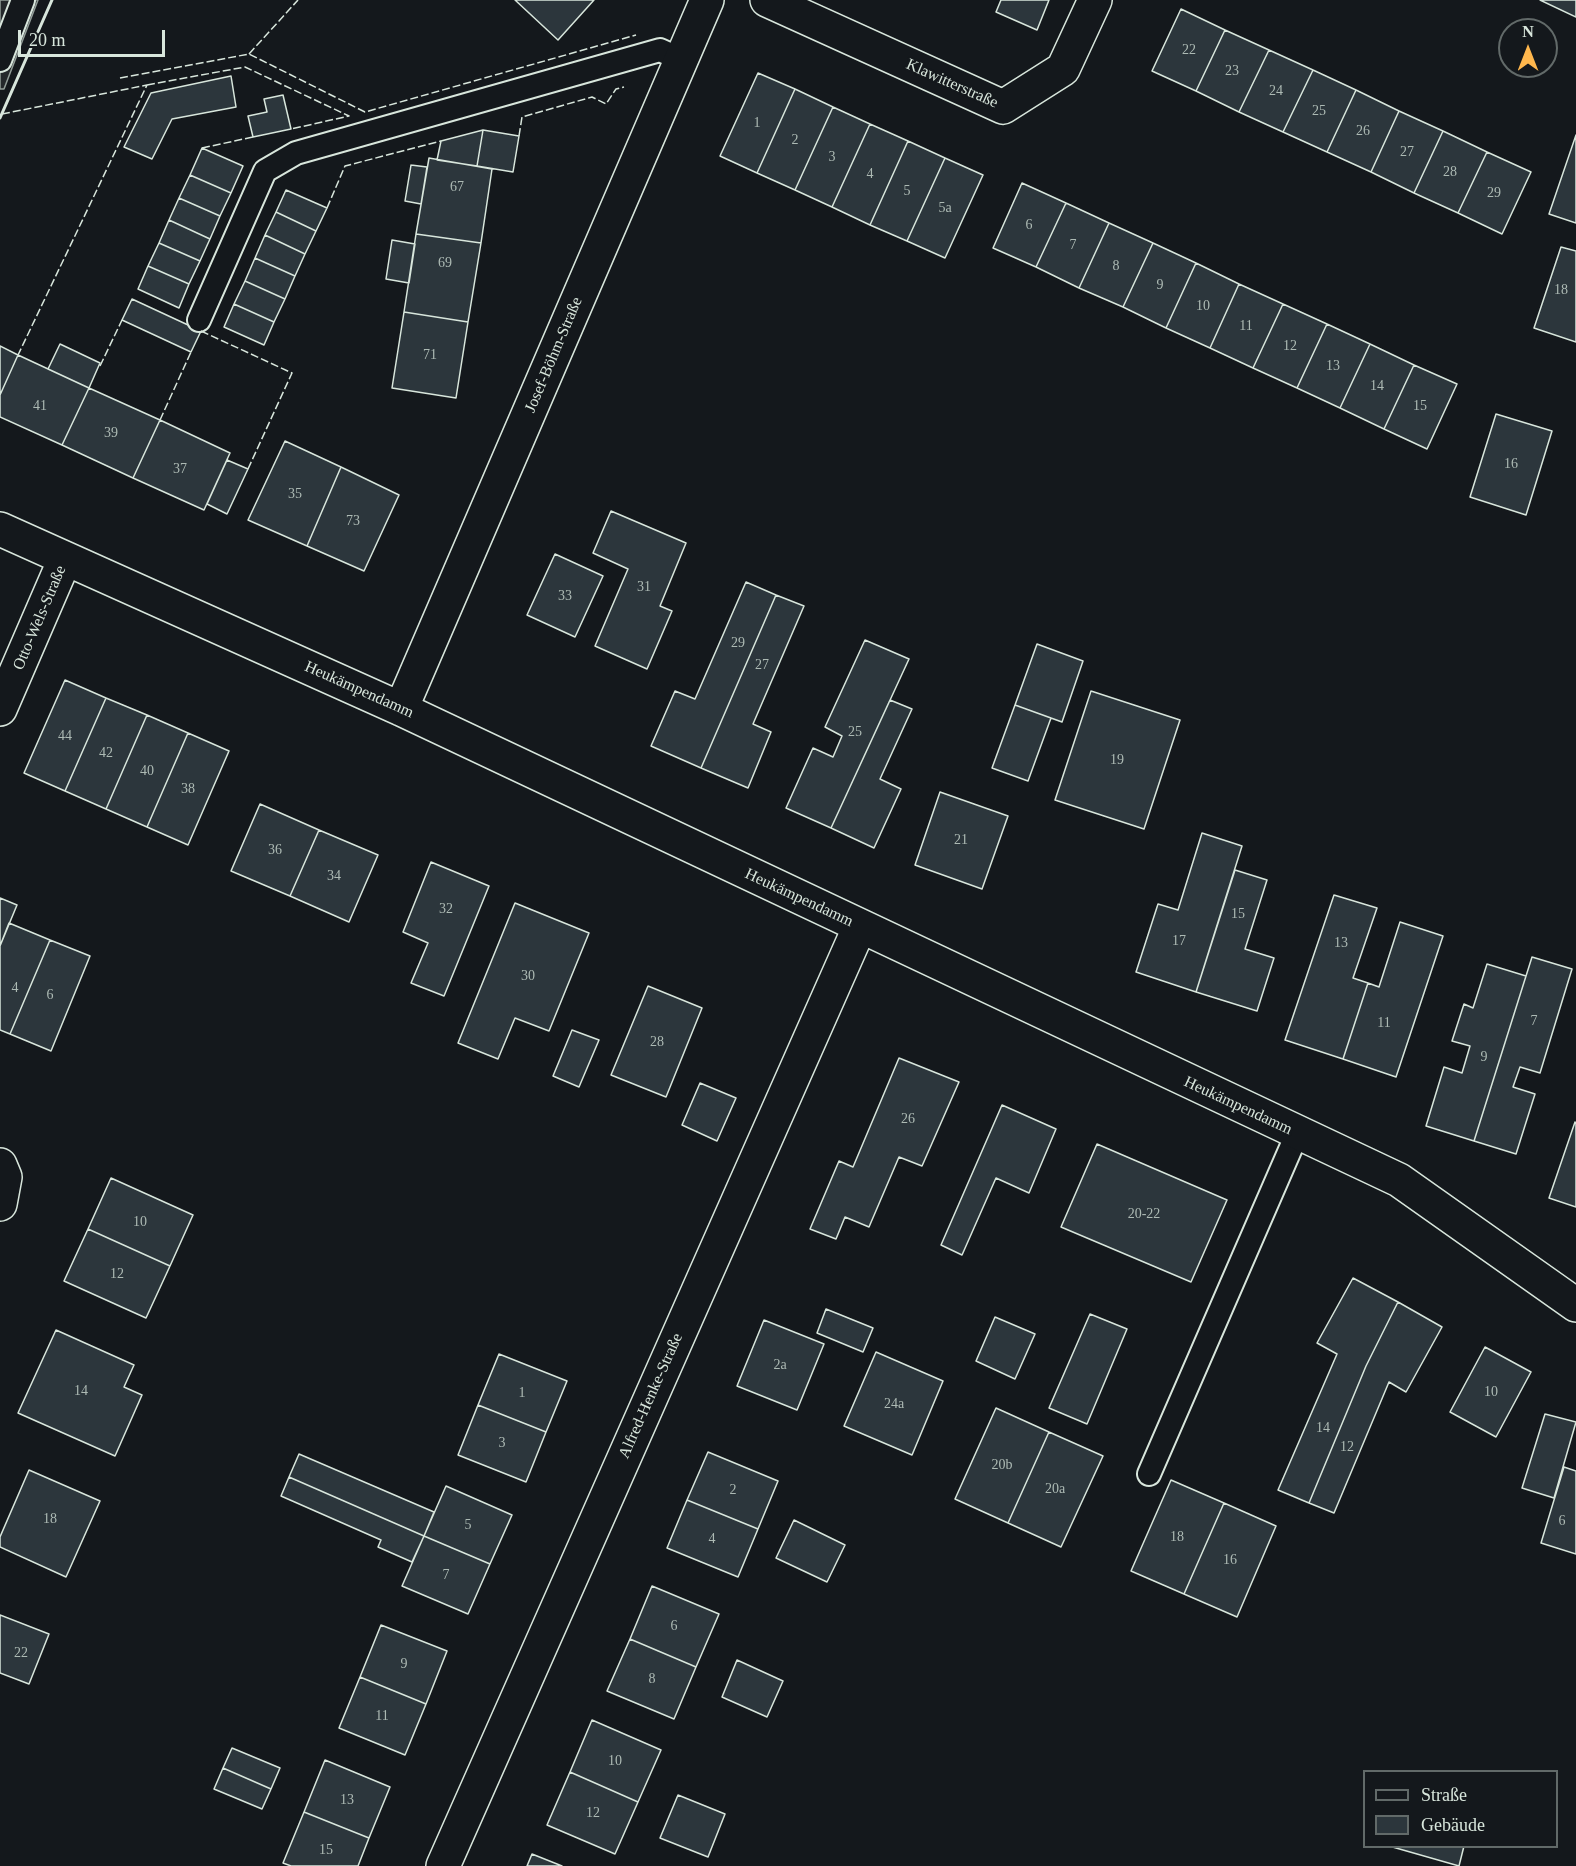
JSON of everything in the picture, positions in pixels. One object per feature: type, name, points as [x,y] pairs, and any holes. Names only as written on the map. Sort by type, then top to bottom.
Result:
[{"type":"street","name":"Josef-Böhm-Straße","points":[[401,709],[707,0]]},
{"type":"street","name":"Klawitterstraße","points":[[767,0],[1003,108],[1063,69],[1095,0]]},
{"type":"street","name":"Heukämpendamm","points":[[0,530],[401,709],[1297,1134],[1399,1180],[1576,1305]]},
{"type":"street","name":"Otto-Wels-Straße","points":[[0,709],[65,559]]},
{"type":"street","name":"Alfred-Henke-Straße","points":[[443,1866],[860,926]]},
{"type":"street","points":[[0,1165],[5,1177],[0,1204]]},
{"type":"lane","points":[[0,60],[23,0]]},
{"type":"lane","points":[[199,320],[265,171],[296,153],[660,50],[682,60]]},
{"type":"lane","points":[[1149,1474],[1297,1134]]},
{"type":"shaded area","points":[[0,0],[38,0],[4,89],[0,89]]},
{"type":"building","points":[[515,0],[594,0],[558,40]]},
{"type":"building","points":[[1001,0],[1049,0],[1037,30],[996,12]]},
{"type":"building","points":[[1540,0],[1576,0],[1576,17]]},
{"type":"building","points":[[1181,9],[1225,30],[1196,91],[1152,71]]},
{"type":"building","points":[[1225,30],[1269,50],[1239,112],[1196,91]]},
{"type":"building","points":[[1269,50],[1313,70],[1283,132],[1239,112]]},
{"type":"building","points":[[1313,70],[1356,90],[1327,152],[1283,132]]},
{"type":"building","points":[[758,73],[795,89],[757,173],[720,156]]},
{"type":"building","points":[[231,76],[236,107],[172,119],[152,159],[124,147],[151,93]]},
{"type":"building","points":[[795,89],[833,107],[795,190],[757,173]]},
{"type":"building","points":[[1356,90],[1399,111],[1371,172],[1327,152]]},
{"type":"building","points":[[283,95],[291,129],[253,137],[248,116],[267,112],[264,99]]},
{"type":"building","points":[[833,107],[870,124],[832,207],[795,190]]},
{"type":"building","points":[[1399,111],[1443,131],[1414,193],[1371,172]]},
{"type":"building","points":[[870,124],[908,141],[870,225],[832,207]]},
{"type":"building","points":[[483,130],[519,136],[513,172],[477,166]]},
{"type":"building","points":[[483,130],[477,166],[437,160],[441,141]]},
{"type":"building","points":[[1443,131],[1487,152],[1458,213],[1414,193]]},
{"type":"building","points":[[1576,135],[1576,223],[1549,214]]},
{"type":"building","points":[[908,141],[945,158],[907,241],[870,225]]},
{"type":"building","points":[[202,148],[243,166],[231,193],[190,175]]},
{"type":"building","points":[[1487,152],[1531,172],[1502,234],[1458,213]]},
{"type":"building","points":[[429,158],[492,169],[481,243],[416,234]]},
{"type":"building","points":[[945,158],[983,175],[945,258],[907,241]]},
{"type":"building","points":[[411,165],[427,167],[421,204],[405,201]]},
{"type":"building","points":[[190,175],[231,193],[220,216],[179,198]]},
{"type":"building","points":[[1022,183],[1066,203],[1036,267],[993,248]]},
{"type":"building","points":[[286,190],[327,208],[316,231],[276,212]]},
{"type":"building","points":[[179,198],[220,216],[210,239],[169,220]]},
{"type":"building","points":[[1066,203],[1109,223],[1079,288],[1036,267]]},
{"type":"building","points":[[276,212],[316,231],[305,254],[265,235]]},
{"type":"building","points":[[169,220],[210,239],[200,261],[159,243]]},
{"type":"building","points":[[1109,223],[1153,243],[1123,307],[1079,288]]},
{"type":"building","points":[[416,234],[481,243],[468,322],[404,312]]},
{"type":"building","points":[[265,235],[305,254],[295,276],[255,258]]},
{"type":"building","points":[[392,240],[415,244],[409,283],[386,279]]},
{"type":"building","points":[[159,243],[200,261],[189,284],[148,266]]},
{"type":"building","points":[[1153,243],[1196,263],[1166,328],[1123,307]]},
{"type":"building","points":[[1561,247],[1576,251],[1576,342],[1534,328]]},
{"type":"building","points":[[255,258],[295,276],[285,299],[245,281]]},
{"type":"building","points":[[1196,263],[1239,284],[1210,348],[1166,328]]},
{"type":"building","points":[[148,266],[189,284],[179,308],[138,289]]},
{"type":"building","points":[[245,281],[285,299],[274,322],[234,304]]},
{"type":"building","points":[[1239,284],[1283,304],[1253,368],[1210,348]]},
{"type":"building","points":[[132,299],[201,331],[191,352],[122,320]]},
{"type":"building","points":[[234,304],[274,322],[264,345],[224,327]]},
{"type":"building","points":[[1283,304],[1327,324],[1297,388],[1253,368]]},
{"type":"building","points":[[404,312],[468,322],[456,398],[392,388]]},
{"type":"building","points":[[1327,324],[1370,344],[1340,408],[1297,388]]},
{"type":"building","points":[[60,344],[100,363],[89,388],[48,369]]},
{"type":"building","points":[[1370,344],[1414,365],[1384,429],[1340,408]]},
{"type":"building","points":[[0,346],[18,355],[0,395]]},
{"type":"building","points":[[18,355],[89,388],[62,445],[0,417],[0,395]]},
{"type":"building","points":[[1414,365],[1457,384],[1427,449],[1384,429]]},
{"type":"building","points":[[89,388],[160,420],[133,478],[62,445]]},
{"type":"building","points":[[1496,414],[1552,431],[1526,515],[1470,497]]},
{"type":"building","points":[[160,420],[230,453],[204,510],[133,478]]},
{"type":"building","points":[[285,441],[341,467],[307,546],[248,520]]},
{"type":"building","points":[[227,460],[248,469],[227,514],[207,504]]},
{"type":"building","points":[[341,467],[399,495],[364,571],[307,546]]},
{"type":"building","points":[[611,511],[686,543],[660,606],[672,611],[647,669],[595,646],[628,569],[593,553]]},
{"type":"building","points":[[555,554],[603,576],[575,637],[527,615]]},
{"type":"building","points":[[746,582],[776,595],[701,768],[651,746],[675,691],[695,699]]},
{"type":"building","points":[[776,595],[804,606],[753,724],[771,732],[748,788],[701,768]]},
{"type":"building","points":[[865,640],[909,659],[831,828],[786,808],[813,748],[833,757],[842,736],[825,727]]},
{"type":"building","points":[[1037,644],[1083,661],[1062,722],[1015,705]]},
{"type":"building","points":[[65,680],[106,698],[65,791],[24,773]]},
{"type":"building","points":[[1091,691],[1180,720],[1144,829],[1055,800]]},
{"type":"building","points":[[106,698],[147,715],[106,809],[65,791]]},
{"type":"building","points":[[890,700],[912,709],[880,779],[901,789],[874,848],[831,828]]},
{"type":"building","points":[[1015,705],[1051,718],[1028,781],[992,768]]},
{"type":"building","points":[[147,715],[188,733],[147,827],[106,809]]},
{"type":"building","points":[[188,733],[229,751],[188,845],[147,827]]},
{"type":"building","points":[[940,792],[1008,816],[982,889],[915,865]]},
{"type":"building","points":[[260,804],[319,830],[290,896],[231,871]]},
{"type":"building","points":[[319,830],[378,855],[349,922],[290,896]]},
{"type":"building","points":[[1202,833],[1242,846],[1196,992],[1136,972],[1158,904],[1178,910]]},
{"type":"building","points":[[431,862],[489,886],[444,996],[411,983],[428,943],[403,932]]},
{"type":"building","points":[[1235,870],[1267,880],[1245,949],[1274,958],[1257,1011],[1196,992]]},
{"type":"building","points":[[1334,895],[1377,908],[1353,978],[1368,983],[1343,1059],[1285,1040]]},
{"type":"building","points":[[0,898],[17,905],[0,946]]},
{"type":"building","points":[[515,903],[589,933],[549,1031],[515,1018],[498,1059],[458,1043]]},
{"type":"building","points":[[1400,922],[1443,936],[1396,1077],[1343,1059],[1368,983],[1379,987]]},
{"type":"building","points":[[9,923],[50,940],[10,1034],[0,1030],[0,946]]},
{"type":"building","points":[[50,940],[90,956],[51,1051],[10,1034]]},
{"type":"building","points":[[1532,957],[1572,969],[1540,1073],[1520,1067],[1513,1087],[1535,1094],[1516,1154],[1474,1141]]},
{"type":"building","points":[[1487,964],[1526,976],[1474,1141],[1426,1126],[1444,1067],[1462,1073],[1470,1046],[1452,1041],[1464,1004],[1473,1008]]},
{"type":"building","points":[[648,986],[702,1008],[666,1097],[611,1075]]},
{"type":"building","points":[[572,1030],[599,1040],[579,1087],[553,1076]]},
{"type":"building","points":[[899,1058],[959,1082],[922,1166],[899,1157],[869,1227],[845,1217],[836,1239],[810,1229],[839,1161],[853,1167]]},
{"type":"building","points":[[700,1083],[736,1098],[717,1141],[682,1125]]},
{"type":"building","points":[[1002,1105],[1056,1129],[1029,1193],[996,1178],[962,1255],[941,1245]]},
{"type":"building","points":[[1576,1123],[1576,1207],[1549,1198]]},
{"type":"building","points":[[1097,1144],[1227,1200],[1191,1282],[1061,1227]]},
{"type":"building","points":[[111,1178],[193,1215],[170,1266],[88,1229]]},
{"type":"building","points":[[88,1229],[170,1266],[146,1318],[64,1281]]},
{"type":"building","points":[[1353,1278],[1398,1302],[1366,1366],[1309,1503],[1278,1490],[1337,1354],[1317,1343]]},
{"type":"building","points":[[1398,1302],[1442,1327],[1406,1392],[1389,1382],[1334,1513],[1309,1503],[1366,1366]]},
{"type":"building","points":[[826,1309],[873,1328],[863,1352],[817,1333]]},
{"type":"building","points":[[1090,1314],[1127,1329],[1087,1424],[1049,1408]]},
{"type":"building","points":[[995,1317],[1035,1334],[1015,1379],[976,1361]]},
{"type":"building","points":[[764,1320],[824,1344],[797,1410],[737,1386]]},
{"type":"building","points":[[56,1330],[134,1365],[124,1387],[142,1395],[115,1456],[18,1413]]},
{"type":"building","points":[[1485,1347],[1531,1372],[1496,1437],[1450,1412]]},
{"type":"building","points":[[876,1352],[943,1381],[912,1455],[844,1426]]},
{"type":"building","points":[[499,1354],[567,1381],[546,1432],[478,1405]]},
{"type":"building","points":[[478,1405],[546,1432],[526,1482],[458,1455]]},
{"type":"building","points":[[996,1408],[1049,1432],[1008,1523],[955,1499]]},
{"type":"building","points":[[1545,1414],[1576,1422],[1554,1498],[1522,1488]]},
{"type":"building","points":[[1049,1432],[1103,1456],[1061,1547],[1008,1523]]},
{"type":"building","points":[[708,1452],[778,1481],[758,1529],[687,1500]]},
{"type":"building","points":[[299,1454],[434,1512],[424,1536],[289,1477]]},
{"type":"building","points":[[1564,1467],[1576,1471],[1576,1554],[1541,1543]]},
{"type":"building","points":[[29,1470],[100,1501],[66,1577],[0,1547],[0,1537]]},
{"type":"building","points":[[289,1477],[424,1536],[412,1562],[378,1547],[381,1540],[281,1496]]},
{"type":"building","points":[[1171,1480],[1224,1503],[1184,1594],[1131,1571]]},
{"type":"building","points":[[446,1486],[512,1515],[490,1564],[424,1536]]},
{"type":"building","points":[[687,1500],[758,1529],[738,1577],[667,1548]]},
{"type":"building","points":[[1224,1503],[1276,1526],[1237,1617],[1184,1594]]},
{"type":"building","points":[[794,1520],[845,1545],[827,1582],[776,1558]]},
{"type":"building","points":[[424,1536],[490,1564],[468,1614],[402,1586]]},
{"type":"building","points":[[652,1586],[719,1614],[696,1667],[630,1639]]},
{"type":"building","points":[[0,1615],[49,1634],[29,1684],[0,1673]]},
{"type":"building","points":[[381,1625],[447,1651],[426,1704],[360,1677]]},
{"type":"building","points":[[630,1639],[696,1667],[674,1719],[607,1691]]},
{"type":"building","points":[[737,1660],[783,1681],[767,1717],[722,1697]]},
{"type":"building","points":[[360,1677],[426,1704],[405,1755],[339,1728]]},
{"type":"building","points":[[592,1720],[661,1750],[638,1802],[570,1772]]},
{"type":"building","points":[[232,1748],[280,1768],[271,1789],[223,1768]]},
{"type":"building","points":[[325,1760],[390,1787],[369,1838],[304,1812]]},
{"type":"building","points":[[223,1768],[271,1789],[262,1809],[214,1789]]},
{"type":"building","points":[[570,1772],[638,1802],[615,1854],[547,1825]]},
{"type":"building","points":[[678,1795],[725,1814],[708,1857],[660,1838]]},
{"type":"building","points":[[304,1812],[369,1838],[358,1866],[291,1866],[283,1863]]},
{"type":"building","points":[[1396,1848],[1464,1848],[1459,1866]]},
{"type":"building","points":[[532,1854],[562,1866],[527,1866]]},
{"type":"fence","points":[[249,54],[298,0]]},
{"type":"fence","points":[[120,78],[249,54],[365,112],[636,35]]},
{"type":"fence","points":[[147,85],[245,67],[349,116],[291,129]]},
{"type":"fence","points":[[2,114],[147,85],[18,355]]},
{"type":"fence","points":[[519,136],[522,117],[592,97],[606,104],[616,89],[624,87]]},
{"type":"fence","points":[[202,148],[253,137]]},
{"type":"fence","points":[[327,208],[345,166],[441,141]]},
{"type":"fence","points":[[100,366],[122,320]]},
{"type":"fence","points":[[201,331],[292,373],[248,469]]},
{"type":"fence","points":[[160,420],[191,352]]},
{"type":"wall","points":[[0,118],[52,0]]}]
